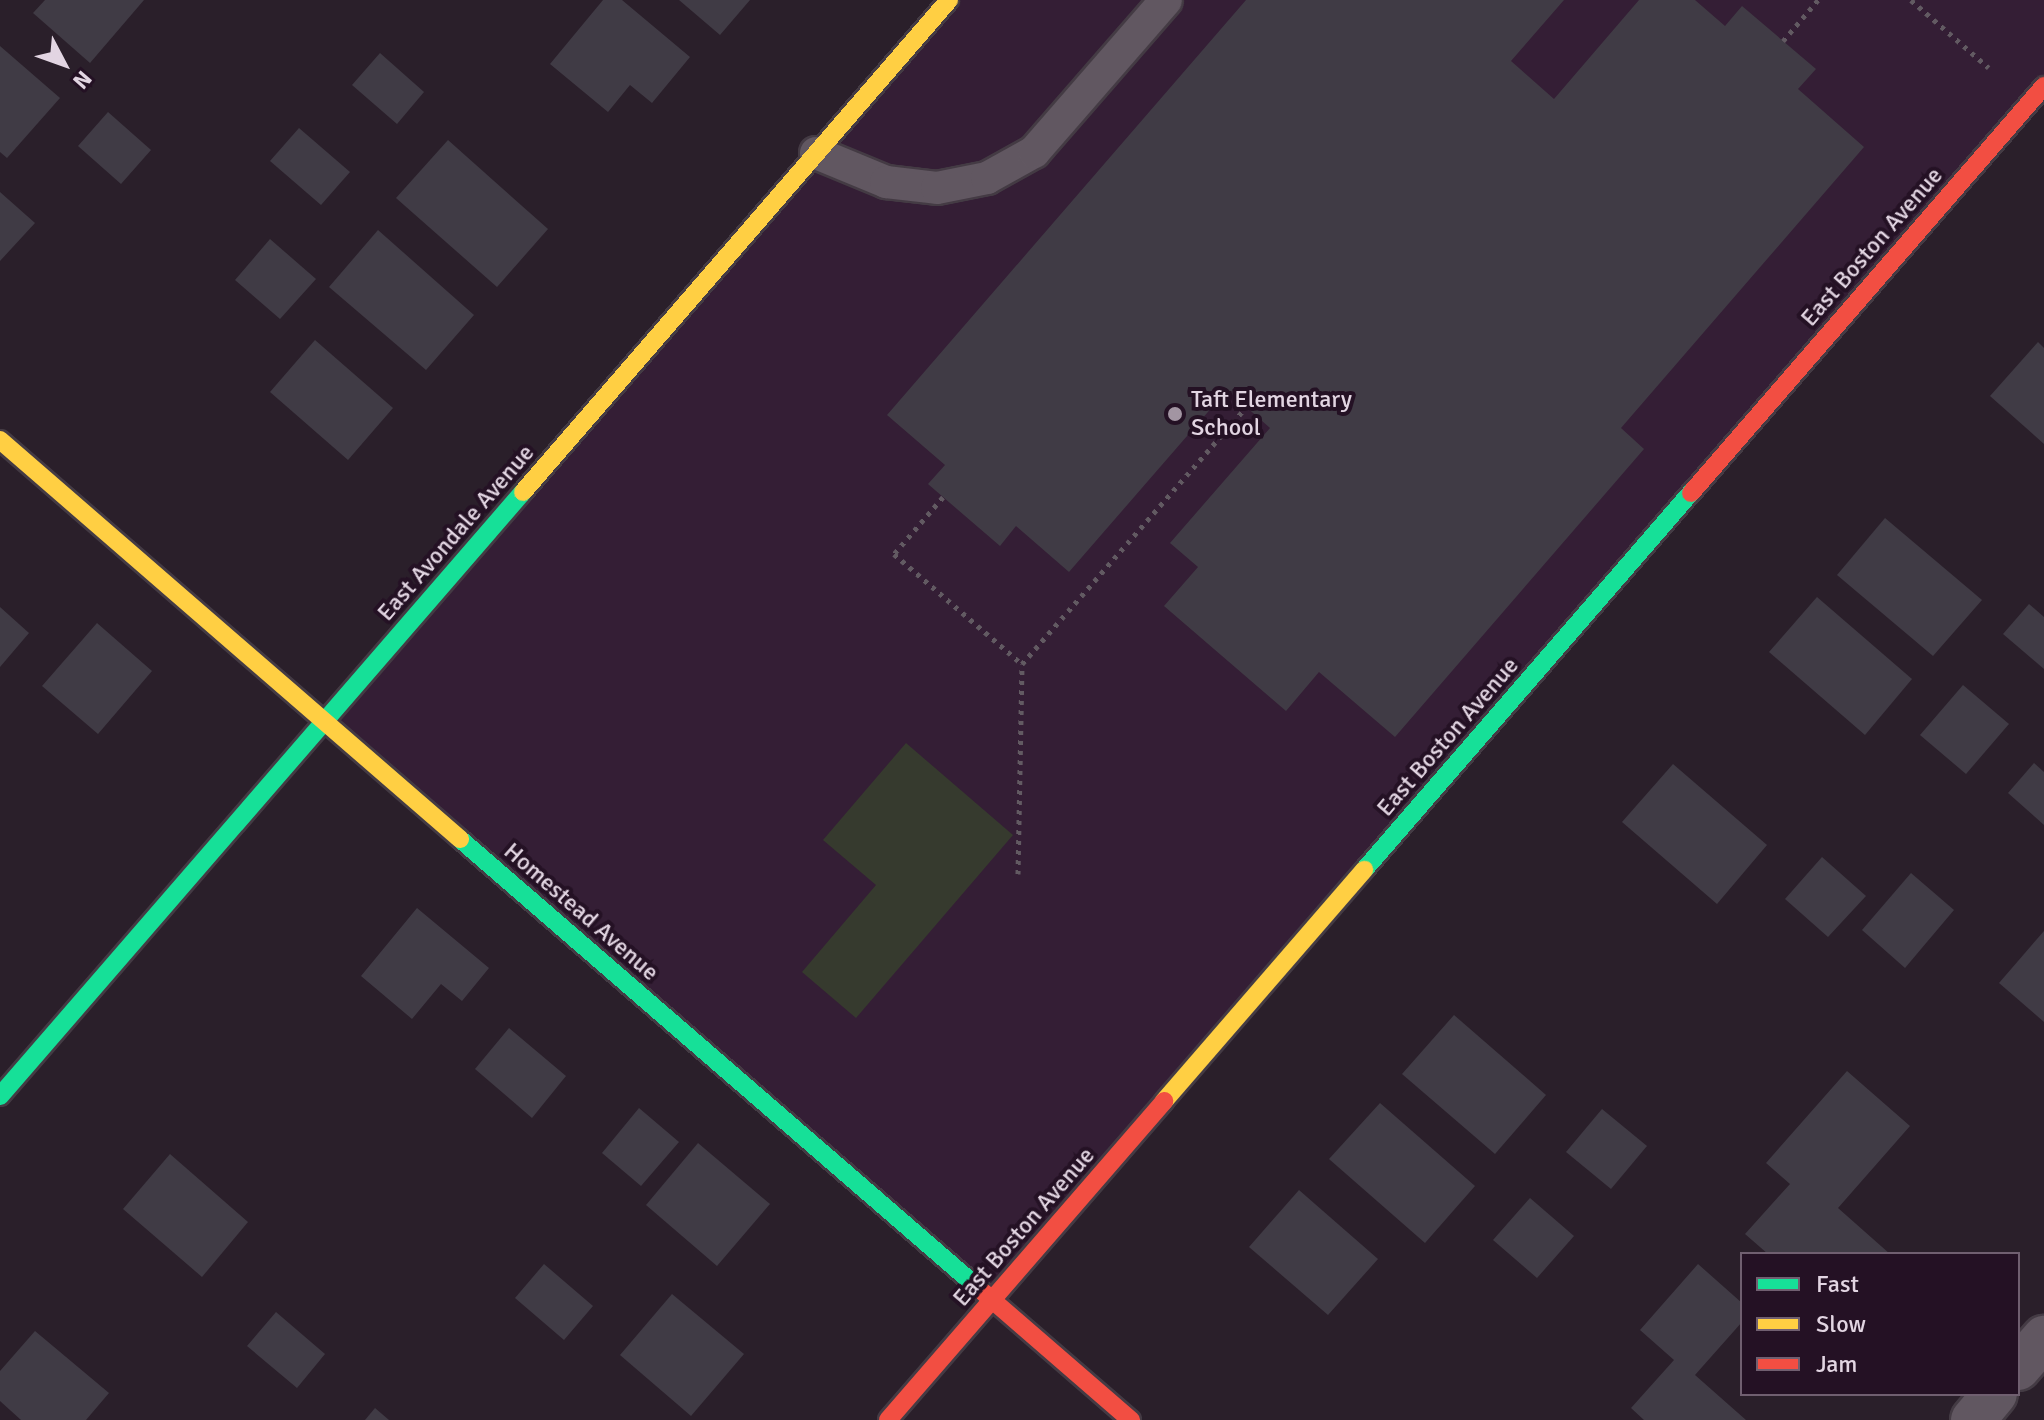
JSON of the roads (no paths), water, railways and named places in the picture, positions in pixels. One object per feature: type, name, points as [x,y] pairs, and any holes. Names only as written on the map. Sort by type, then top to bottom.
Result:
[{"type":"street","name":"East Avondale Avenue","points":[[0,1096],[949,0]]},
{"type":"street","name":"East Boston Avenue","points":[[888,1420],[2044,86]]},
{"type":"street","name":"Homestead Avenue","points":[[0,440],[1131,1420]]},
{"type":"street","points":[[2020,1366],[2044,1338]]},
{"type":"street","points":[[1973,1420],[1993,1396]]},
{"type":"lane","points":[[816,153],[886,182],[937,188],[987,178],[1034,152],[1166,0]]},
{"type":"place","name":"Taft Elementary School","points":[[1175,414]]}]
